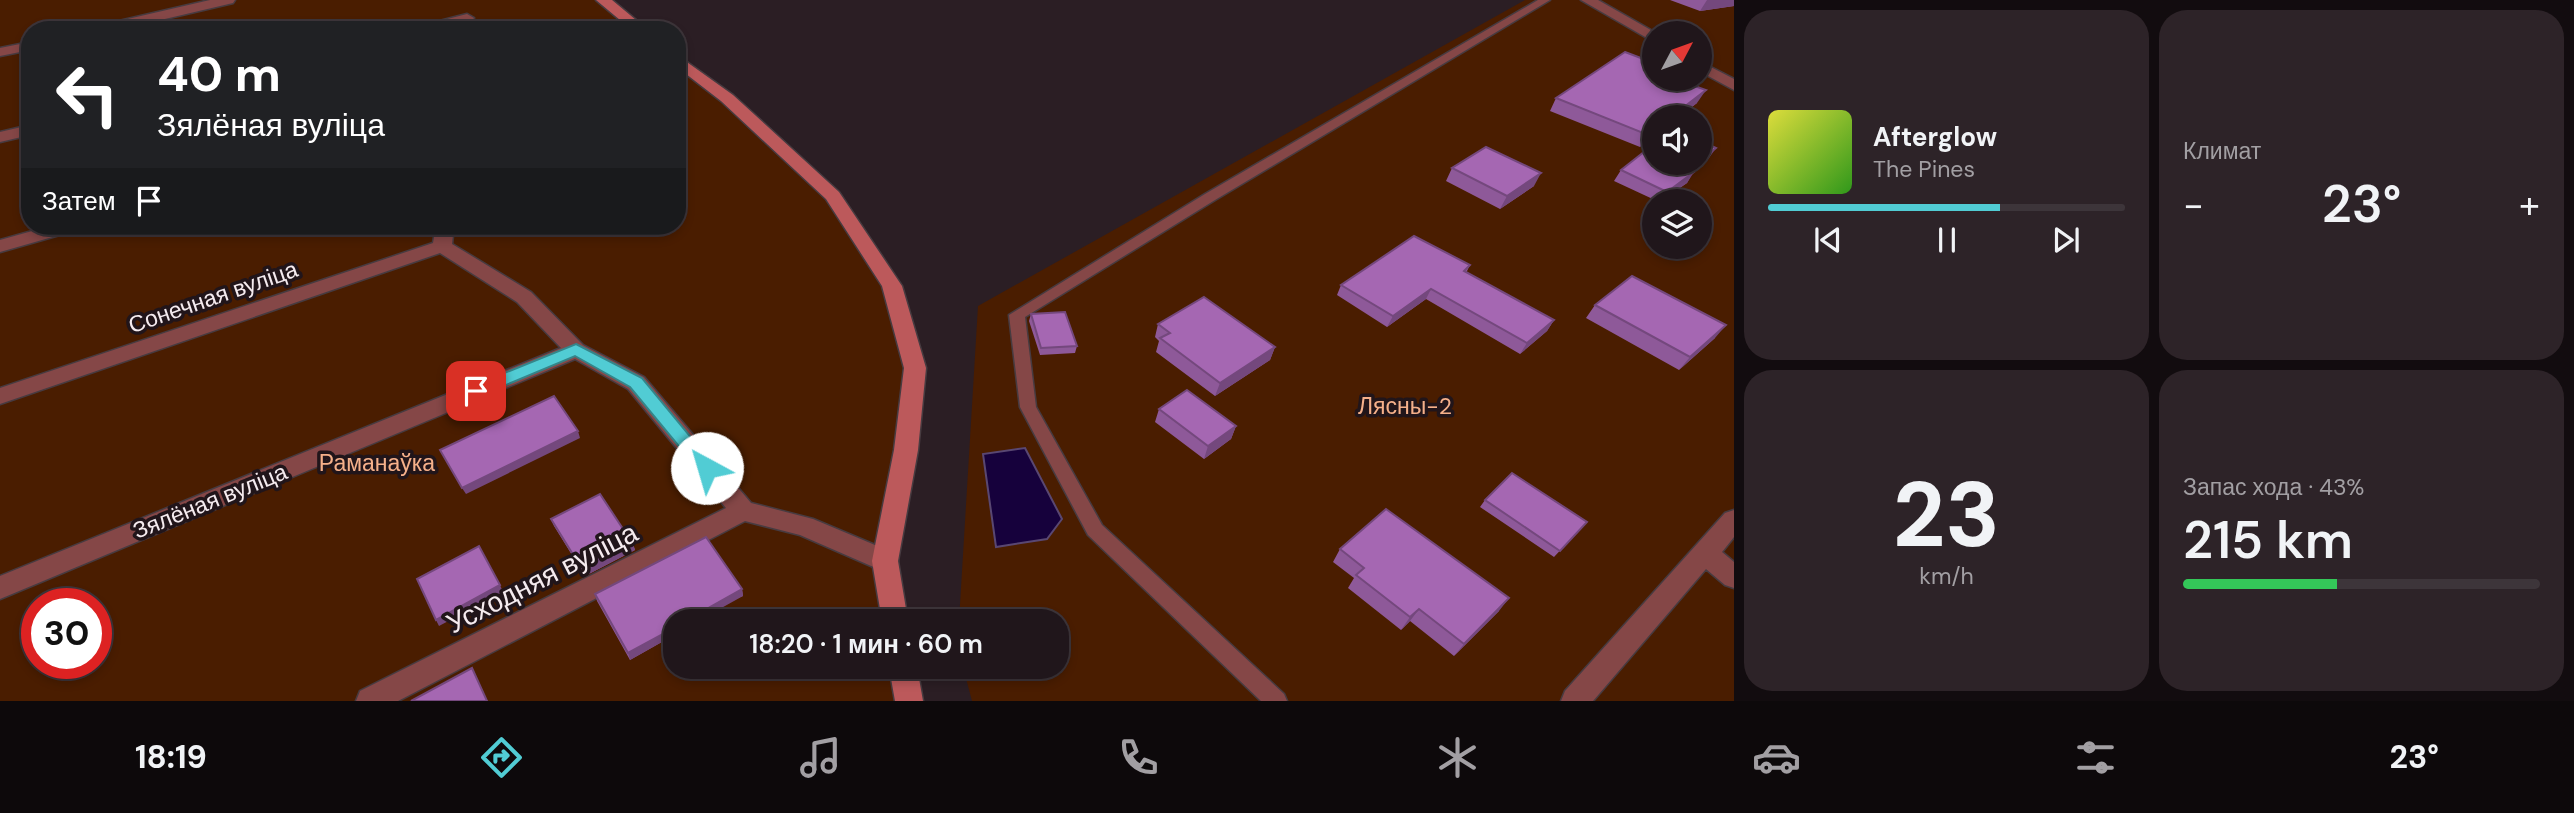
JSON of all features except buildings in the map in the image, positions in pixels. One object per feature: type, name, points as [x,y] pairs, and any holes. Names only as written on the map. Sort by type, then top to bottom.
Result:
[{"type":"main road","points":[[603,0],[630,21]]},
{"type":"main road","points":[[686,66],[727,98],[833,196],[892,286],[915,368],[906,450],[886,561],[893,609]]},
{"type":"main road","points":[[905,679],[909,701]]},
{"type":"street","points":[[137,21],[228,0]]},
{"type":"street","points":[[468,21],[471,0]]},
{"type":"street","points":[[1588,0],[1642,31]]},
{"type":"street","points":[[0,52],[21,48]]},
{"type":"street","points":[[1712,72],[1734,85]]},
{"type":"street","points":[[0,137],[21,132]]},
{"type":"street","points":[[0,246],[38,235]]},
{"type":"street","points":[[443,236],[524,297],[576,350],[636,383],[743,511],[804,526],[886,561]]},
{"type":"street","name":"Сонечная вуліца","points":[[0,396],[443,236]]},
{"type":"street","name":"Зялёная вуліца","points":[[0,588],[576,350]]},
{"type":"street","name":"Усходняя вуліца","points":[[370,701],[743,511]]},
{"type":"street","points":[[1575,701],[1734,520]]},
{"type":"street","points":[[1705,553],[1734,577]]},
{"type":"lane","points":[[1276,701],[1095,530],[1028,407],[1017,315],[1210,197],[1545,0]]},
{"type":"green space","name":"Раманаўка","points":[[0,0],[603,0],[630,21],[21,21],[21,235],[686,235],[686,67],[833,196],[892,286],[915,368],[885,561],[888,609],[663,609],[663,679],[893,679],[895,701],[0,701]]},
{"type":"green space","name":"Лясны-2","points":[[1525,0],[1734,0],[1734,701],[972,701],[966,679],[1069,679],[1069,609],[960,609],[978,306]]},
{"type":"shaded area","points":[[1025,448],[1062,519],[1047,539],[996,547],[983,454]]},
{"type":"route","points":[[476,391],[576,350],[636,383],[707,468]]}]
